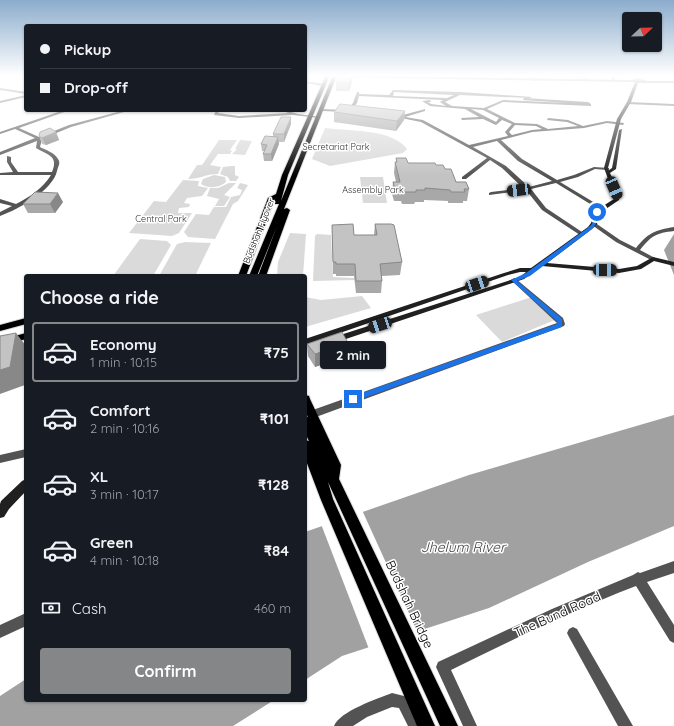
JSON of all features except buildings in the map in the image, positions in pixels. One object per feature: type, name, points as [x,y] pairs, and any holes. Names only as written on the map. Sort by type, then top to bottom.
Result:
[{"type":"main road","points":[[282,198],[285,175],[313,109]]},
{"type":"main road","points":[[307,349],[528,275],[594,224],[595,214],[613,203],[617,195],[610,180],[608,171],[620,123],[627,109]]},
{"type":"main road","points":[[282,198],[322,110]]},
{"type":"main road","points":[[608,171],[614,170],[620,123]]},
{"type":"main road","points":[[243,274],[272,198],[282,198],[290,202],[263,274]]},
{"type":"main road","name":"Budshah Flyover","points":[[248,274],[282,198]]},
{"type":"main road","name":"Budshah Flyover","points":[[254,274],[282,198]]},
{"type":"main road","points":[[541,264],[619,271],[639,268],[655,260],[674,264]]},
{"type":"main road","points":[[307,341],[506,274],[520,270],[534,270]]},
{"type":"main road","points":[[0,328],[24,322]]},
{"type":"main road","points":[[0,337],[24,331]]},
{"type":"main road","points":[[0,343],[24,337]]},
{"type":"main road","points":[[0,350],[24,344]]},
{"type":"main road","points":[[309,418],[315,464]]},
{"type":"main road","points":[[309,418],[335,465],[327,480],[327,500],[426,726]]},
{"type":"main road","points":[[307,449],[315,464],[327,480]]},
{"type":"main road","name":"Budshah Bridge","points":[[327,480],[341,496],[449,726]]},
{"type":"main road","points":[[0,513],[5,505],[24,486]]},
{"type":"street","points":[[467,109],[496,124],[502,118]]},
{"type":"street","points":[[484,109],[514,124],[537,125],[546,129]]},
{"type":"street","points":[[492,109],[508,121]]},
{"type":"street","points":[[322,110],[355,112]]},
{"type":"street","points":[[403,117],[424,110]]},
{"type":"street","points":[[0,133],[62,112]]},
{"type":"street","points":[[0,154],[70,126],[122,112]]},
{"type":"street","points":[[216,112],[215,114],[240,117],[292,114],[319,117]]},
{"type":"street","points":[[288,112],[292,114]]},
{"type":"street","points":[[389,115],[422,121],[490,158],[504,167],[528,189],[544,209],[582,234]]},
{"type":"street","points":[[462,118],[483,118]]},
{"type":"street","points":[[548,119],[568,121],[584,127]]},
{"type":"street","points":[[470,146],[510,135],[546,129],[584,127],[607,122],[620,123]]},
{"type":"street","points":[[510,135],[508,132],[514,124]]},
{"type":"street","points":[[15,128],[38,138]]},
{"type":"street","points":[[0,214],[17,206],[44,186],[55,173],[57,159],[38,147],[40,140],[38,138]]},
{"type":"street","points":[[498,138],[520,160],[602,209]]},
{"type":"street","points":[[9,157],[9,162],[16,173]]},
{"type":"street","points":[[464,178],[490,158]]},
{"type":"street","points":[[491,194],[528,189],[557,182],[594,168],[608,171]]},
{"type":"street","points":[[0,174],[55,173]]},
{"type":"street","points":[[0,201],[17,206]]},
{"type":"street","points":[[594,224],[614,239],[655,260]]},
{"type":"street","points":[[636,251],[652,233],[663,229],[674,229]]},
{"type":"street","points":[[309,418],[562,324],[560,320],[514,280]]},
{"type":"street","points":[[0,459],[24,453]]},
{"type":"street","name":"The Bund Road","points":[[470,726],[443,667],[560,611],[638,578],[674,567]]},
{"type":"street","points":[[638,578],[674,636]]},
{"type":"street","points":[[0,632],[24,620]]},
{"type":"street","points":[[573,633],[626,726]]},
{"type":"street","points":[[341,726],[362,712],[392,700],[403,702],[416,726]]},
{"type":"green space","name":"Secretariat Park","points":[[325,128],[381,134],[400,142],[407,149],[403,153],[330,166],[312,159]]},
{"type":"green space","points":[[219,140],[237,140],[230,150],[232,151],[230,154],[218,154],[210,165],[221,167],[218,174],[188,179],[197,165],[202,165]]},
{"type":"green space","points":[[240,140],[252,141],[245,155],[232,154],[237,149],[235,149]]},
{"type":"green space","points":[[235,166],[235,175],[239,177],[236,181],[230,181],[228,177],[220,174],[223,167]]},
{"type":"green space","name":"Central Park","points":[[214,175],[225,177],[226,182],[220,186],[214,187],[207,187],[201,184],[203,179]]},
{"type":"green space","name":"Assembly Park","points":[[360,177],[383,177],[387,203],[363,203]]},
{"type":"green space","name":"Central Park","points":[[183,180],[199,181],[198,186],[208,188],[202,196],[187,198],[184,203],[190,204],[189,207],[179,208],[178,213],[192,213],[179,233],[172,236],[129,233],[154,201],[166,202]]},
{"type":"green space","name":"Central Park","points":[[229,183],[236,183],[224,195],[230,197],[224,206],[215,206],[219,199],[207,196],[210,188],[218,188]]},
{"type":"green space","name":"Central Park","points":[[240,183],[248,185],[238,201],[233,204],[215,239],[188,237],[184,232],[196,214],[209,215],[214,207],[226,207],[231,197],[240,195],[242,190],[237,188]]},
{"type":"green space","points":[[290,233],[306,234],[303,274],[277,274],[278,262]]},
{"type":"green space","points":[[317,234],[331,235],[333,277],[354,278],[355,280],[313,281],[315,236]]},
{"type":"green space","name":"Central Park","points":[[140,239],[167,241],[171,245],[154,274],[114,274]]},
{"type":"green space","name":"Central Park","points":[[185,242],[211,243],[196,274],[160,274],[177,244]]},
{"type":"green space","points":[[362,296],[371,308],[307,326],[307,297],[321,300]]},
{"type":"green space","points":[[532,297],[557,319],[502,342],[476,315]]},
{"type":"water","points":[[674,234],[674,275],[664,250]]},
{"type":"water","name":"Jhelum River","points":[[674,415],[674,526],[588,562],[489,608],[342,656],[307,679],[307,531],[469,475]]},
{"type":"water","points":[[24,680],[24,702],[271,702],[233,726],[0,726],[0,696]]},
{"type":"pier","points":[[362,510],[418,633],[369,649],[321,524]]},
{"type":"route","points":[[353,399],[562,324],[560,320],[514,280],[528,275],[590,228],[594,224],[594,217],[597,212]]}]
